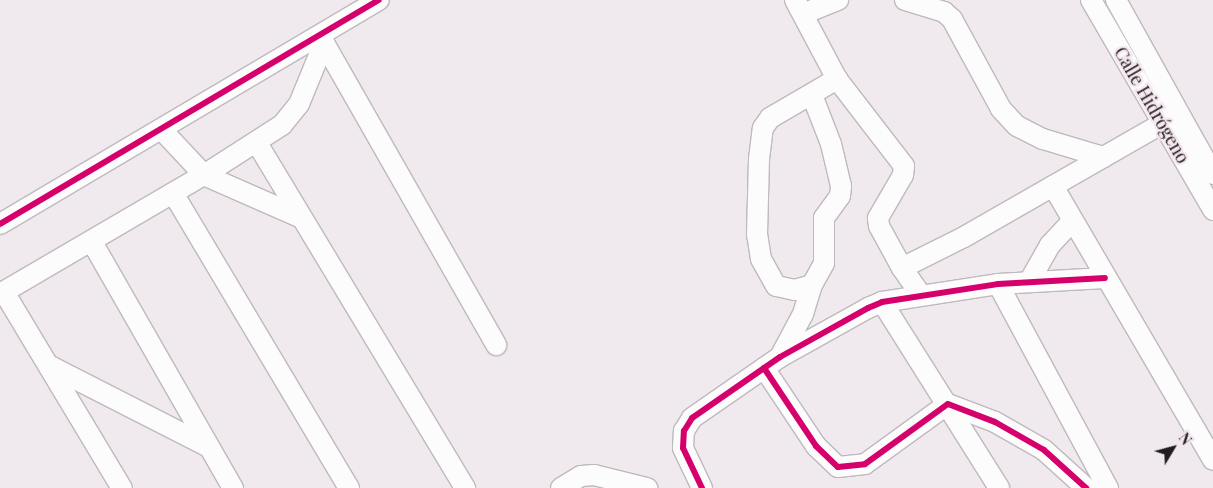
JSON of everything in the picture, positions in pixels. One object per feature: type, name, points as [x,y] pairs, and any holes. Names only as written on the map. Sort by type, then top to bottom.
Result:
[{"type":"street","points":[[0,224],[321,38],[379,0]]},
{"type":"street","points":[[838,0],[799,7],[837,80],[904,166],[903,175],[878,218],[879,226],[902,268],[922,296]]},
{"type":"street","points":[[905,0],[944,12],[952,19],[1001,110],[1017,126],[1043,139],[1103,157]]},
{"type":"street","name":"Calle Hidrógeno","points":[[1091,0],[1213,210]]},
{"type":"street","points":[[1116,0],[1190,136],[1213,174]]},
{"type":"street","points":[[122,488],[50,366],[2,293],[204,176],[257,143],[292,116],[321,38]]},
{"type":"street","points":[[321,38],[496,345]]},
{"type":"street","points":[[812,285],[795,290],[776,286],[761,259],[757,235],[759,159],[763,128],[770,118],[837,80]]},
{"type":"street","points":[[772,363],[803,314],[812,285],[824,263],[822,225],[840,196],[841,186],[831,144],[812,95]]},
{"type":"street","points":[[902,268],[1053,186],[1163,123]]},
{"type":"street","points":[[161,129],[204,176],[302,218]]},
{"type":"street","points":[[1190,136],[1213,143]]},
{"type":"street","points":[[257,143],[458,483]]},
{"type":"street","points":[[1053,186],[1072,222],[1213,460]]},
{"type":"street","points":[[173,194],[349,488]]},
{"type":"street","points":[[1029,282],[1050,245],[1072,222]]},
{"type":"street","points":[[92,242],[233,488]]},
{"type":"street","points":[[702,488],[683,448],[684,431],[692,418],[711,403],[772,363],[882,302],[998,284],[1105,278]]},
{"type":"street","points":[[998,284],[1108,488]]},
{"type":"street","points":[[882,302],[948,404],[999,488]]},
{"type":"street","points":[[772,363],[816,446],[838,467],[864,464],[948,404]]},
{"type":"street","points":[[50,366],[209,447]]},
{"type":"street","points":[[948,404],[995,422],[1044,450],[1086,488]]},
{"type":"street","points":[[561,488],[612,477],[647,488]]},
{"type":"cycle path","points":[[0,224],[379,0]]},
{"type":"cycle path","points":[[702,488],[683,448],[684,431],[692,418],[780,357],[868,308],[882,302],[998,284],[1105,278]]},
{"type":"cycle path","points":[[764,368],[816,446],[838,467],[865,464],[948,404],[995,422],[1044,450],[1086,488]]}]
